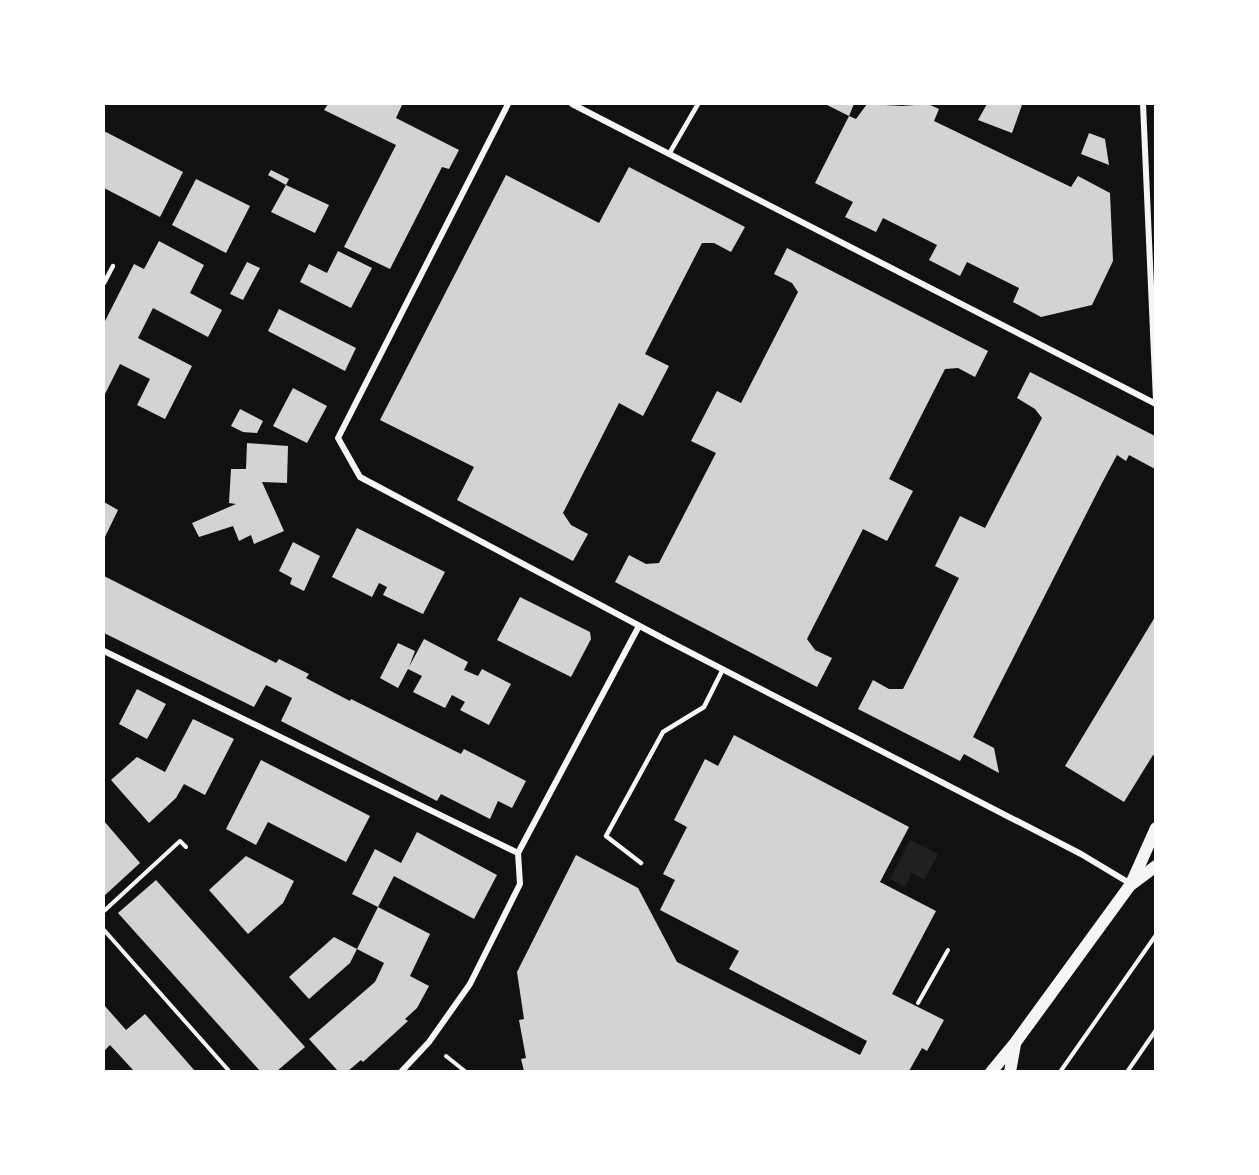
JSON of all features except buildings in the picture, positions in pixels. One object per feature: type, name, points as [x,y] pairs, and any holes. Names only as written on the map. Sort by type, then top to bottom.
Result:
[{"type":"main road","points":[[991,1071],[1015,1043],[1131,884],[1155,828]]},
{"type":"main road","points":[[1131,884],[1155,866]]},
{"type":"main road","points":[[1010,1071],[1015,1043]]},
{"type":"street","points":[[508,104],[338,438],[360,477],[639,626],[1081,854],[1131,884]]},
{"type":"street","points":[[572,104],[1155,402],[1154,307],[1143,104]]},
{"type":"street","points":[[402,1071],[429,1042],[470,984],[520,884],[518,853],[639,626]]},
{"type":"street","points":[[104,651],[518,853]]},
{"type":"lane","points":[[669,154],[698,104]]},
{"type":"lane","points":[[104,283],[113,266]]},
{"type":"lane","points":[[641,863],[606,836],[663,732],[704,707],[723,669]]},
{"type":"path","points":[[104,911],[180,841],[186,847]]},
{"type":"path","points":[[104,930],[230,1071]]},
{"type":"path","points":[[1060,1071],[1155,935]]},
{"type":"path","points":[[918,1003],[948,950]]},
{"type":"path","points":[[1127,1071],[1155,1030]]},
{"type":"shaded area","points":[[910,840],[938,854],[924,880],[912,873],[905,887],[890,879]]}]
